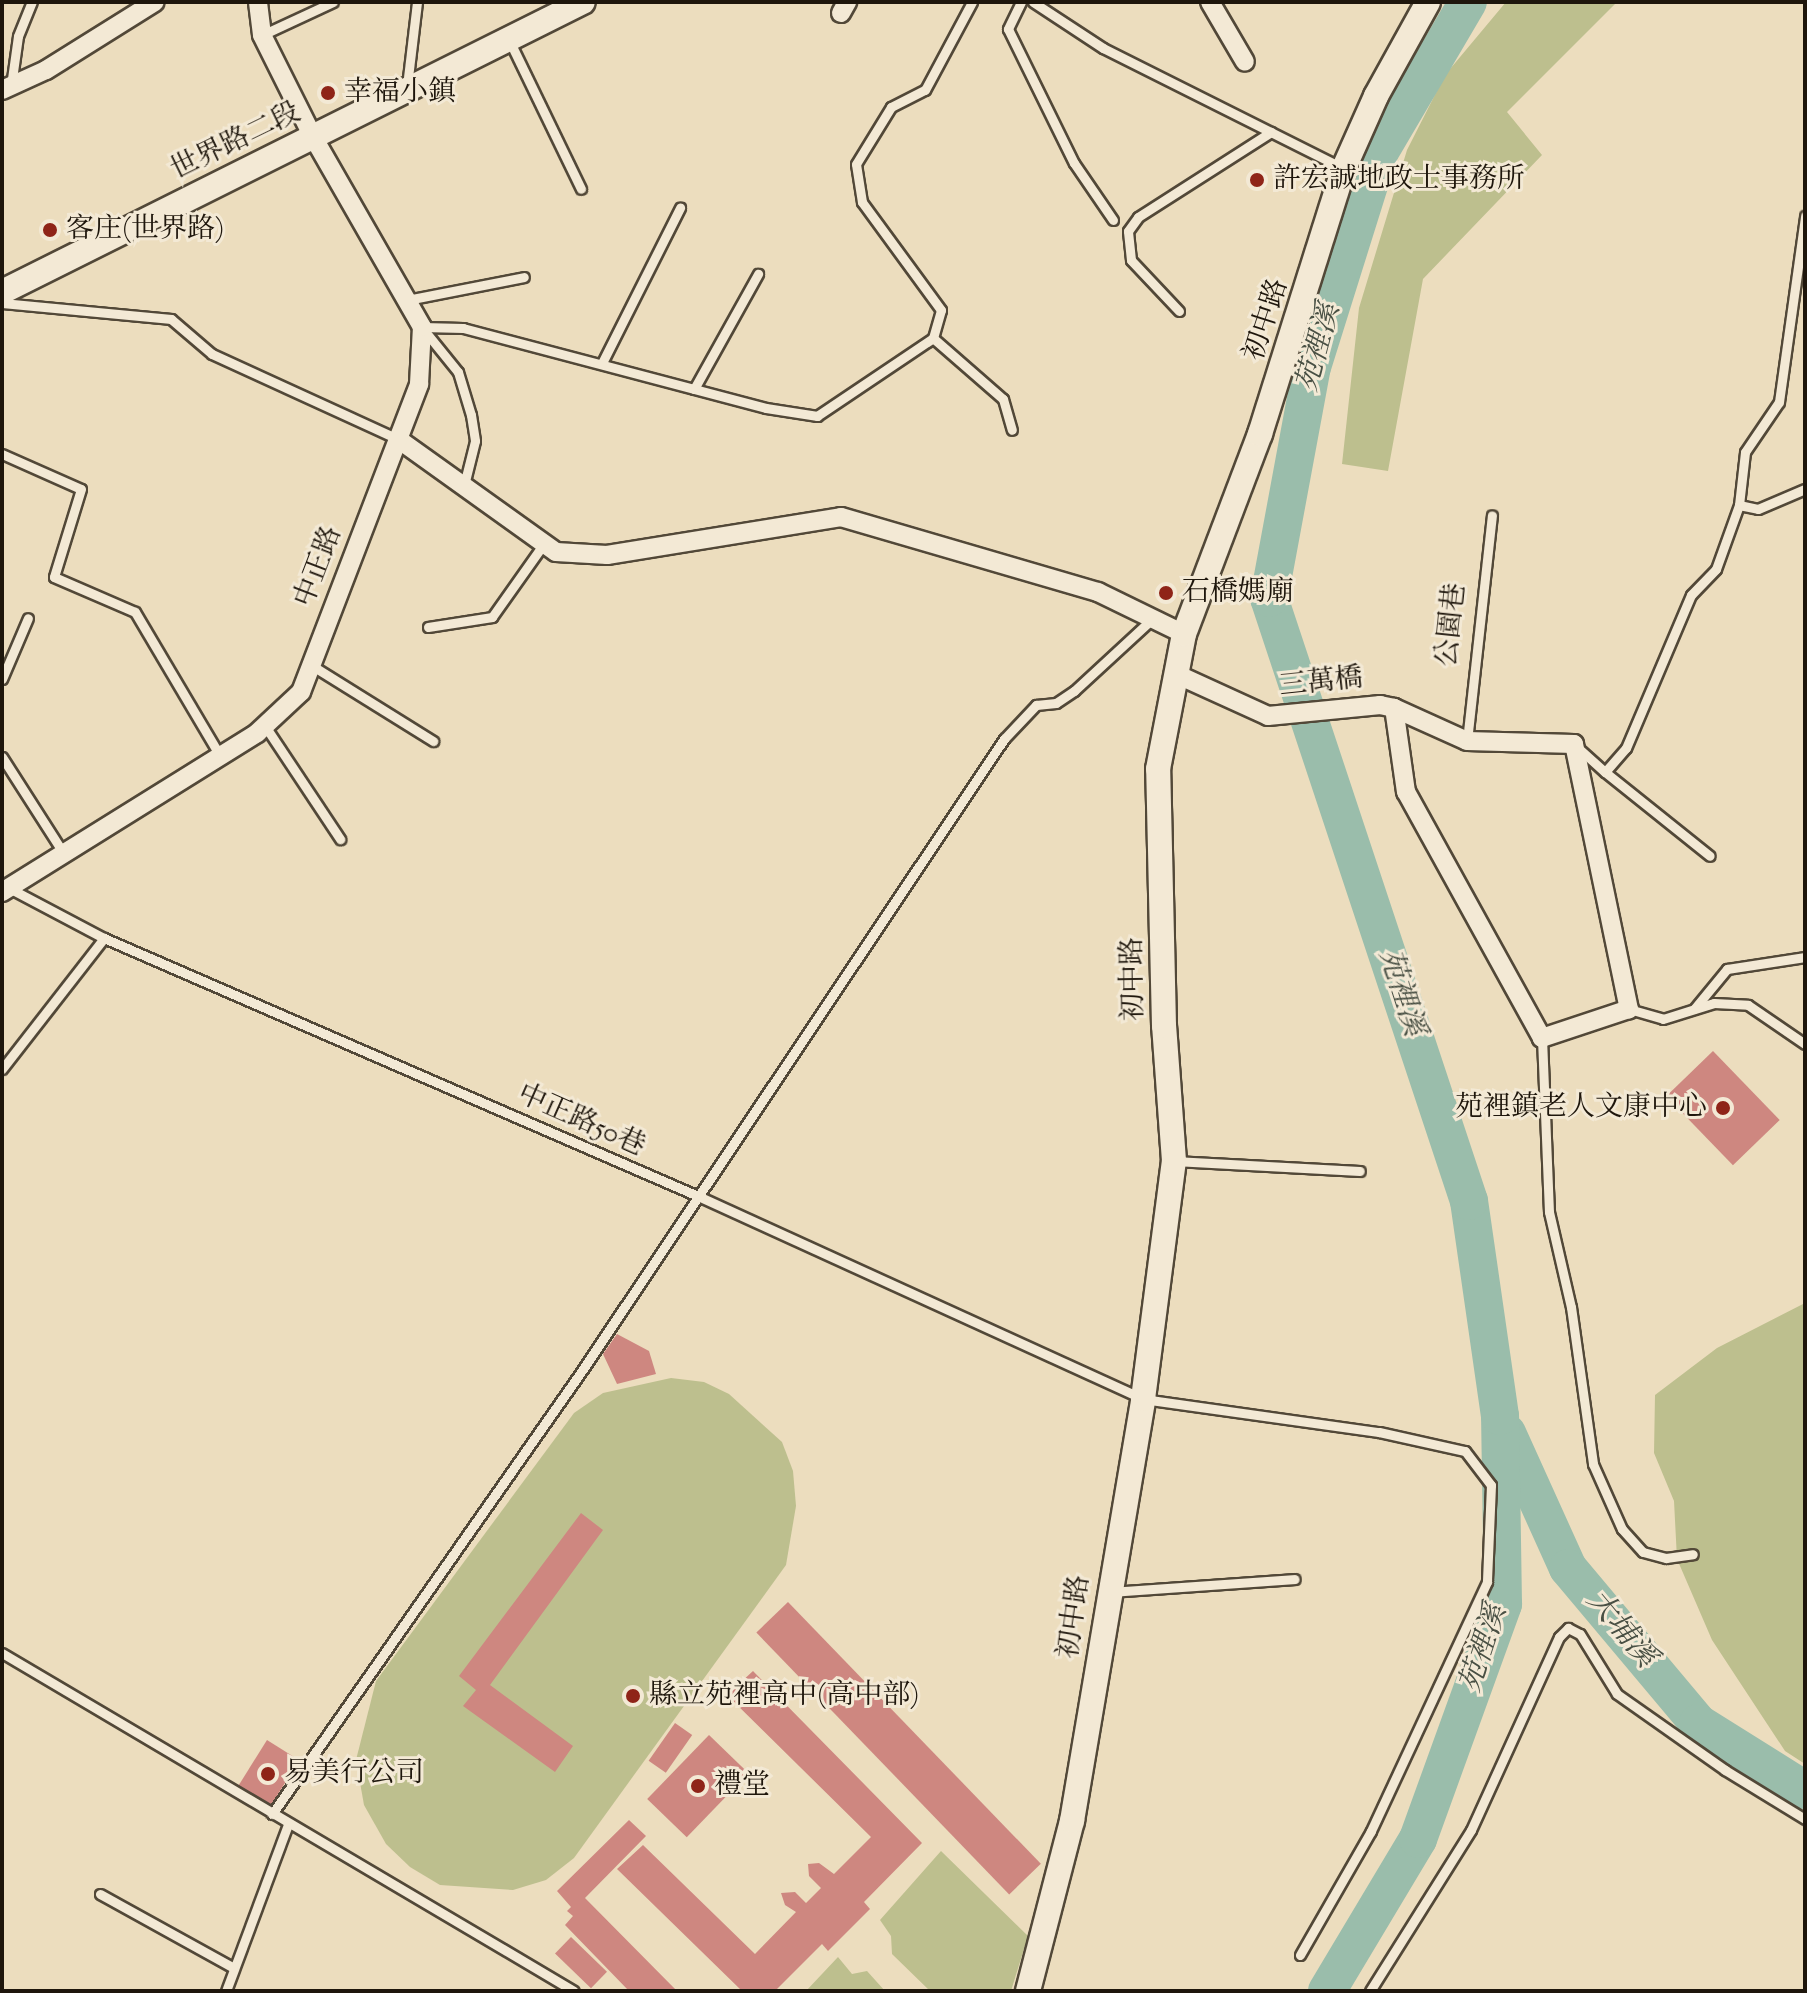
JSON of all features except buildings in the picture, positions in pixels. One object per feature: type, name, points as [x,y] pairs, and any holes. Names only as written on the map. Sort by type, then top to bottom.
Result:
[{"type":"street","points":[[6,88],[155,2]]},
{"type":"street","points":[[258,2],[262,35],[313,137],[422,327]]},
{"type":"street","name":"世界路二段","points":[[2,292],[583,2]]},
{"type":"street","points":[[1210,2],[1245,62]]},
{"type":"street","name":"初中路","points":[[1028,1991],[1072,1821],[1107,1592],[1143,1399],[1174,1161],[1164,1026],[1158,769],[1184,634],[1260,434],[1344,168],[1376,96],[1428,2]]},
{"type":"street","name":"中正路","points":[[4,888],[220,756],[265,726],[301,692],[419,384],[422,327]]},
{"type":"street","points":[[398,439],[556,552],[607,555],[841,517],[1098,592],[1155,616],[1184,634]]},
{"type":"street","name":"三萬橋","points":[[1176,674],[1268,716],[1387,707]]},
{"type":"street","points":[[1387,707],[1467,741],[1574,744],[1629,1009],[1542,1038],[1406,792],[1387,707]]},
{"type":"lane","points":[[6,88],[18,36],[32,2]]},
{"type":"lane","points":[[262,35],[333,2]]},
{"type":"lane","points":[[406,90],[417,2]]},
{"type":"lane","points":[[422,327],[463,328],[694,389],[817,416],[933,338],[941,310],[862,202],[856,164],[891,107],[925,90],[972,2]]},
{"type":"lane","points":[[1021,2],[1008,29],[1074,163],[1113,220]]},
{"type":"lane","points":[[1033,2],[1103,48],[1344,168]]},
{"type":"lane","points":[[508,39],[581,189]]},
{"type":"lane","points":[[1179,311],[1131,260],[1128,231],[1138,217],[1271,132]]},
{"type":"lane","points":[[602,363],[680,208]]},
{"type":"lane","points":[[1605,772],[1626,748],[1685,608],[1716,569],[1739,505],[1745,452],[1779,402],[1805,216]]},
{"type":"lane","points":[[694,389],[758,274]]},
{"type":"lane","points":[[407,300],[524,277]]},
{"type":"lane","points":[[2,303],[171,319],[212,354],[398,439]]},
{"type":"lane","points":[[422,327],[458,372],[471,415],[475,441],[464,485]]},
{"type":"lane","points":[[933,338],[1003,399],[1012,430]]},
{"type":"lane","points":[[2,454],[81,489],[54,577],[135,612],[220,756]]},
{"type":"lane","points":[[1739,505],[1758,509],[1805,489]]},
{"type":"lane","name":"公園巷","points":[[1467,741],[1492,515]]},
{"type":"lane","points":[[428,627],[492,617],[543,545]]},
{"type":"lane","points":[[272,1814],[698,1196],[1004,739],[1036,705],[1056,703],[1074,691],[1155,616]]},
{"type":"lane","points":[[2,679],[28,618]]},
{"type":"lane","points":[[311,665],[433,741]]},
{"type":"lane","points":[[265,726],[340,839]]},
{"type":"lane","points":[[1574,744],[1710,856]]},
{"type":"lane","points":[[2,757],[64,854]]},
{"type":"lane","name":"中正路50巷","points":[[4,888],[104,938],[698,1196],[1143,1399],[1379,1432],[1465,1451],[1491,1485],[1487,1582],[1371,1831],[1300,1955]]},
{"type":"lane","points":[[2,1069],[104,938]]},
{"type":"lane","points":[[1694,1009],[1727,969],[1805,957]]},
{"type":"lane","points":[[1629,1009],[1663,1019],[1714,1003],[1748,1005],[1805,1044]]},
{"type":"lane","points":[[1542,1038],[1549,1212],[1571,1307],[1593,1464],[1622,1529],[1643,1552],[1666,1558],[1693,1554]]},
{"type":"lane","points":[[1174,1161],[1360,1171]]},
{"type":"lane","points":[[1107,1592],[1295,1579]]},
{"type":"lane","points":[[1370,1991],[1471,1830],[1559,1637],[1568,1628],[1580,1634],[1617,1694],[1725,1770],[1805,1819]]},
{"type":"lane","points":[[2,1653],[574,1991]]},
{"type":"lane","points":[[226,1991],[288,1824]]},
{"type":"lane","points":[[100,1894],[234,1968]]},
{"type":"green space","points":[[1506,2],[1617,2],[1507,112],[1542,155],[1423,279],[1388,471],[1342,464],[1359,308],[1407,150],[1445,75]]},
{"type":"green space","points":[[1805,1303],[1805,1764],[1785,1751],[1712,1640],[1677,1559],[1674,1501],[1654,1453],[1655,1395],[1717,1348]]},
{"type":"green space","points":[[671,1378],[704,1382],[729,1394],[782,1442],[793,1471],[796,1506],[786,1565],[574,1858],[546,1880],[513,1890],[440,1885],[410,1867],[386,1844],[364,1805],[356,1760],[376,1681],[574,1413],[603,1393]]},
{"type":"green space","points":[[941,1851],[1028,1936],[1011,1991],[930,1991],[892,1954],[891,1936],[880,1920]]},
{"type":"green space","points":[[838,1957],[852,1974],[867,1971],[885,1991],[806,1991]]},
{"type":"waterway","name":"苑裡溪","points":[[1327,1991],[1418,1839],[1503,1604],[1500,1416],[1469,1201],[1269,598],[1312,367],[1379,153],[1468,2]]},
{"type":"waterway","name":"大埔溪","points":[[1507,1433],[1568,1568],[1698,1723],[1805,1790]]},
{"type":"place","name":"幸福小鎮","points":[[328,93]]},
{"type":"place","name":"許宏誠地政士事務所","points":[[1257,180]]},
{"type":"place","name":"客庄(世界路)","points":[[50,230]]},
{"type":"place","name":"石橋媽廟","points":[[1166,593]]},
{"type":"place","name":"苑裡鎮老人文康中心","points":[[1723,1108]]},
{"type":"place","name":"縣立苑裡高中(高中部)","points":[[633,1696]]},
{"type":"place","name":"易美行公司","points":[[268,1774]]},
{"type":"place","name":"禮堂","points":[[698,1786]]}]
